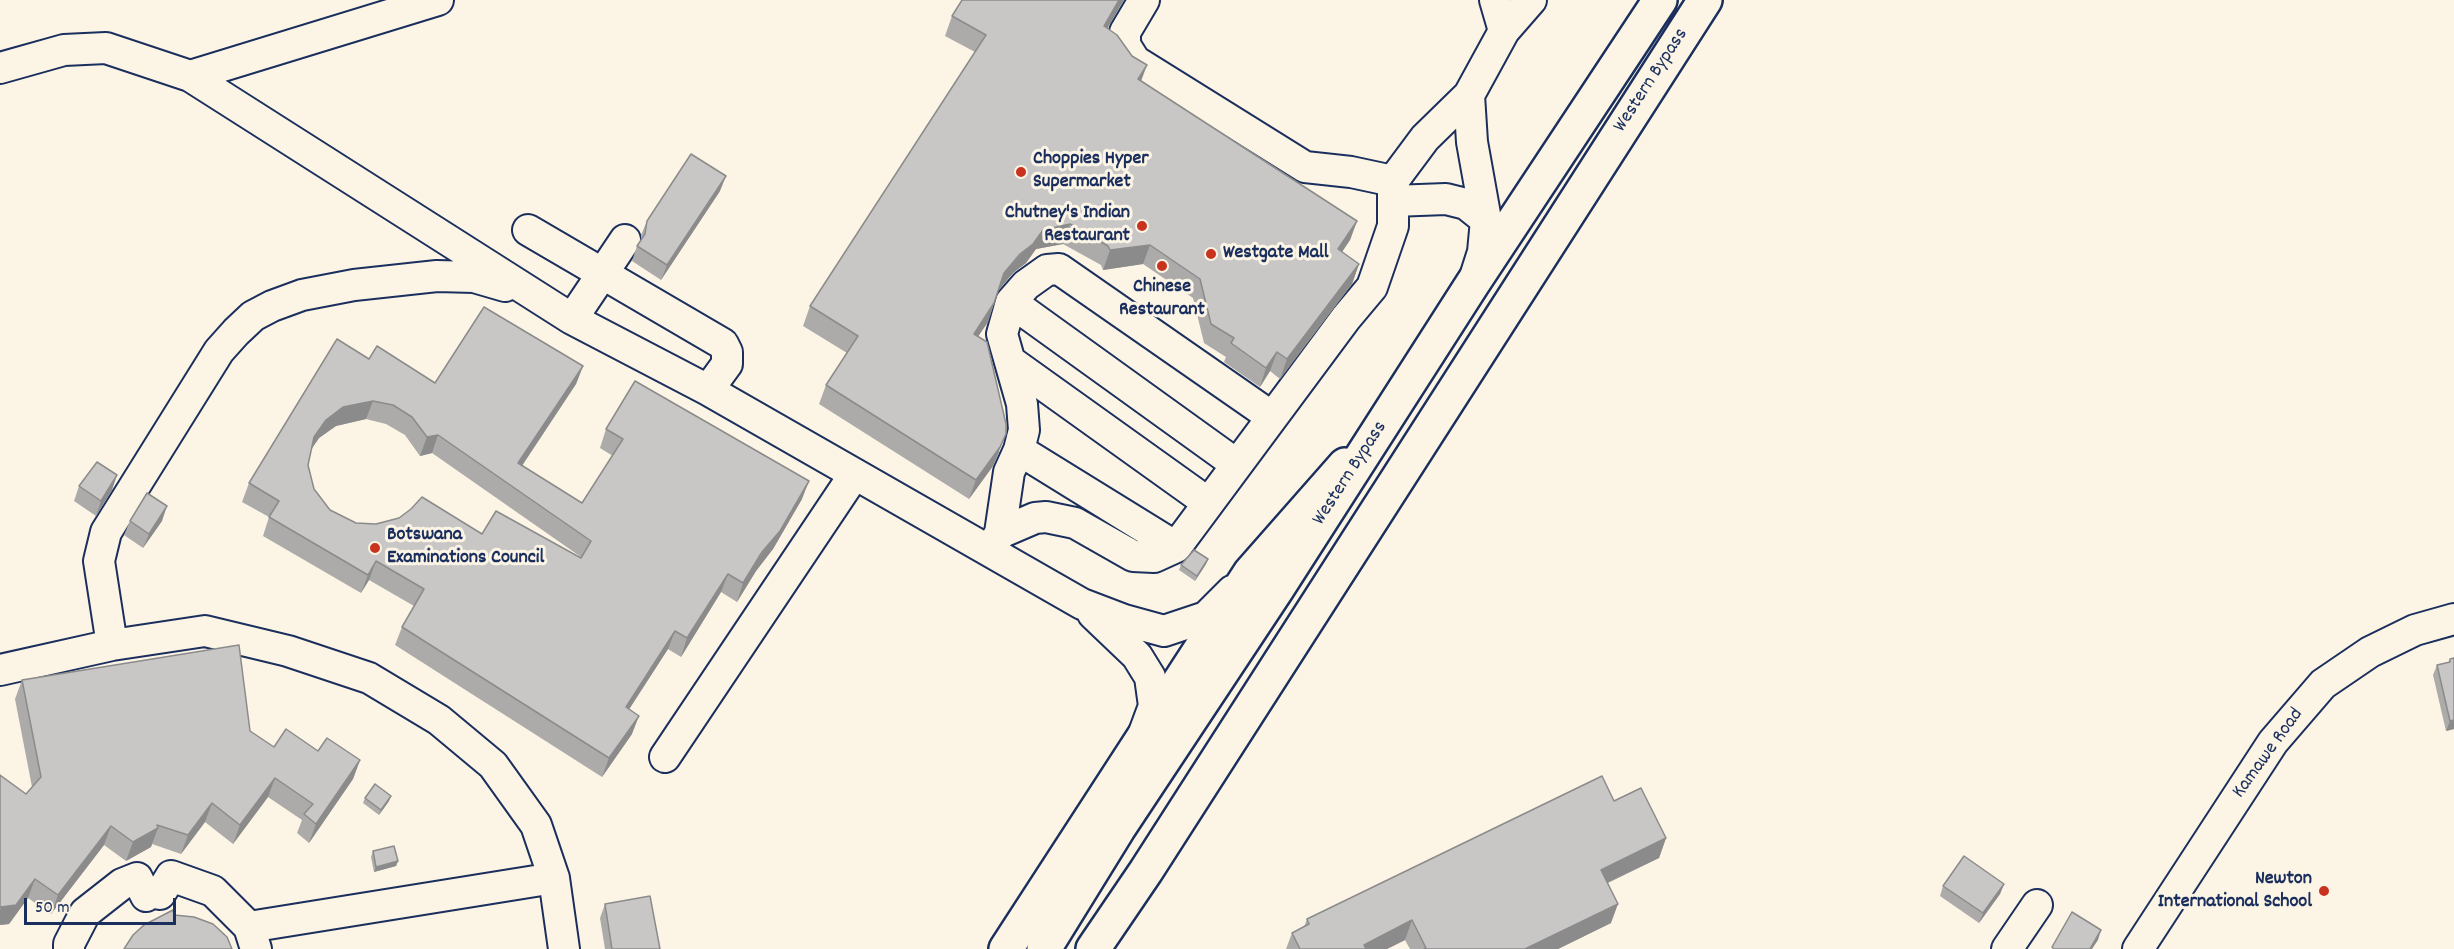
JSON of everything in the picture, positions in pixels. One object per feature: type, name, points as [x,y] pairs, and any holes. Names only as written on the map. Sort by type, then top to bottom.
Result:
[{"type":"main road","name":"Western Bypass","points":[[1044,949],[1118,829],[1660,0]]},
{"type":"main road","name":"Western Bypass","points":[[1093,949],[1146,871],[1705,0]]},
{"type":"main road","points":[[1006,949],[1250,573],[1387,417]]},
{"type":"main road","points":[[1120,949],[1126,924],[1146,871]]},
{"type":"street","points":[[190,76],[438,0]]},
{"type":"street","points":[[1144,0],[1125,32],[1125,45],[1135,61],[1305,167],[1351,172],[1393,191],[1466,204],[1486,220]]},
{"type":"street","points":[[1495,0],[1504,31]]},
{"type":"street","points":[[994,543],[1035,518],[1046,517],[1075,523],[1132,556],[1154,557],[1176,547],[1207,502],[1372,287],[1393,226],[1393,191],[1425,138],[1470,95],[1504,31],[1531,0]]},
{"type":"street","points":[[0,68],[64,50],[106,48],[190,76],[572,319],[708,390],[854,475],[994,543],[1082,604],[1137,656],[1150,676],[1154,706],[1140,742]]},
{"type":"street","points":[[1470,95],[1472,142],[1486,220],[1483,252],[1473,283]]},
{"type":"street","points":[[528,230],[723,344],[727,351],[727,363],[708,390]]},
{"type":"street","points":[[572,319],[625,240]]},
{"type":"street","points":[[994,543],[1009,472],[1019,450],[1024,430],[1022,404],[1002,334],[1011,302],[1026,285],[1047,270],[1059,269],[1272,417]]},
{"type":"street","points":[[112,645],[99,561],[106,532],[219,351],[253,316],[302,295],[354,285],[437,276],[474,277],[531,293]]},
{"type":"street","points":[[1011,302],[1236,464]]},
{"type":"street","points":[[1010,360],[1207,502]]},
{"type":"street","points":[[1019,450],[1176,547]]},
{"type":"street","points":[[665,757],[854,475]]},
{"type":"street","points":[[1082,604],[1124,620],[1164,631],[1206,617],[1250,573]]},
{"type":"street","name":"Kamawe Road","points":[[2138,949],[2272,742],[2323,684],[2370,652],[2388,643],[2415,630],[2454,620]]},
{"type":"street","points":[[0,670],[112,645],[205,631],[288,651],[369,678],[439,720],[493,765],[536,825],[554,878],[564,949]]},
{"type":"street","points":[[61,947],[85,913],[122,884],[137,878],[153,895],[171,876],[213,891],[253,938],[554,878]]},
{"type":"street","points":[[2007,949],[2037,905]]},
{"type":"building","name":"Westgate Mall","points":[[962,0],[1119,0],[1104,26],[1117,35],[1132,56],[1147,65],[1138,79],[1357,221],[1338,249],[1359,264],[1287,359],[1277,352],[1266,368],[1231,343],[1234,338],[1211,324],[1200,279],[1150,245],[1110,250],[1108,246],[1070,224],[1043,230],[1033,244],[1020,254],[1004,273],[994,303],[974,334],[987,342],[1006,424],[1006,434],[1000,447],[976,480],[826,385],[858,336],[810,306],[986,35],[952,16]]},
{"type":"building","points":[[691,154],[726,176],[667,265],[637,246],[645,234],[647,221]]},
{"type":"building","name":"Botswana Examinations Council","points":[[484,307],[583,366],[518,463],[582,503],[623,439],[606,429],[635,381],[809,481],[780,531],[762,552],[743,583],[728,574],[687,638],[675,631],[626,707],[639,716],[609,758],[402,627],[424,589],[376,561],[368,575],[269,517],[279,501],[249,483],[337,339],[369,359],[377,346],[435,383]],"holes":[[[373,401],[393,405],[412,417],[427,437],[438,435],[591,541],[581,558],[496,511],[482,534],[422,497],[399,518],[376,524],[356,523],[330,510],[314,489],[308,465],[314,437],[326,420],[343,407]]]},
{"type":"building","points":[[97,462],[117,475],[101,501],[79,486]]},
{"type":"building","points":[[147,493],[167,506],[149,534],[130,521]]},
{"type":"building","points":[[1194,550],[1208,559],[1197,576],[1181,565]]},
{"type":"building","points":[[239,645],[250,731],[274,747],[286,729],[318,751],[327,738],[360,760],[316,824],[304,814],[313,804],[275,778],[240,825],[212,803],[188,835],[157,825],[158,828],[133,842],[111,826],[58,895],[35,879],[16,905],[0,907],[0,775],[26,794],[41,777],[22,680]]},
{"type":"building","points":[[2454,658],[2454,720],[2450,721],[2437,665],[2450,662],[2450,659]]},
{"type":"building","points":[[1602,776],[1614,801],[1641,788],[1666,838],[1601,870],[1618,904],[1525,949],[1424,949],[1426,948],[1412,920],[1364,945],[1366,949],[1300,949],[1292,933],[1309,924],[1307,919]]},
{"type":"building","points":[[375,784],[391,796],[381,810],[365,798]]},
{"type":"building","points":[[394,846],[398,861],[376,867],[373,851]]},
{"type":"building","points":[[1964,856],[2004,884],[1983,913],[1943,886]]},
{"type":"building","points":[[650,896],[660,949],[612,949],[605,904]]},
{"type":"building","points":[[173,910],[174,915],[194,917],[213,924],[227,937],[232,949],[124,949],[133,935],[144,925]]},
{"type":"building","points":[[2072,912],[2101,930],[2090,949],[2054,949],[2052,947]]},
{"type":"place","name":"Choppies Hyper Supermarket","points":[[1021,172]]},
{"type":"place","name":"Chutney's Indian Restaurant","points":[[1142,226]]},
{"type":"place","name":"Westgate Mall","points":[[1211,254]]},
{"type":"place","name":"Chinese Restaurant","points":[[1162,266]]},
{"type":"place","name":"Botswana Examinations Council","points":[[375,548]]},
{"type":"place","name":"Newton International School","points":[[2324,891]]}]
